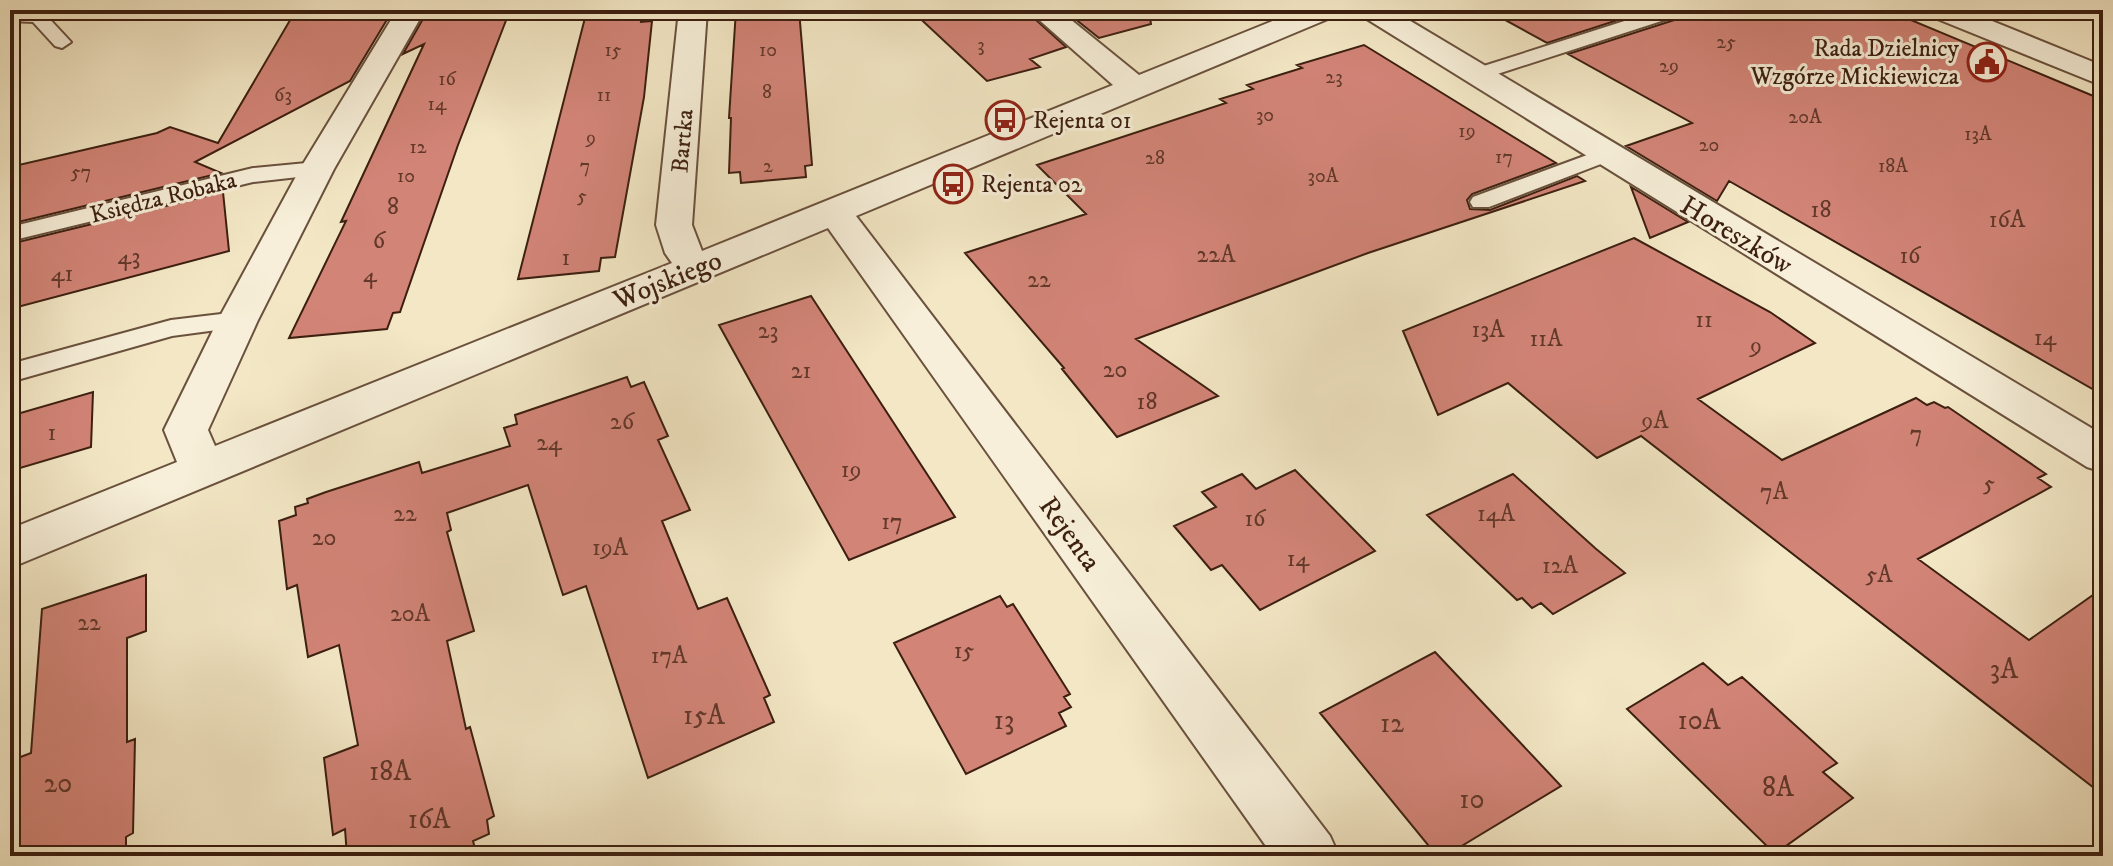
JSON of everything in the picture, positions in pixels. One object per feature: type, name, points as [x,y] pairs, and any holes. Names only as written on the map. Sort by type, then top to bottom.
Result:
[{"type":"street","points":[[203,470],[186,430],[238,320],[317,169],[411,10]]},
{"type":"street","name":"Bartka","points":[[693,10],[674,225],[684,253],[696,267]]},
{"type":"street","points":[[1042,10],[1133,86]]},
{"type":"street","name":"Wojskiego","points":[[10,549],[1133,86],[1325,10]]},
{"type":"street","name":"Horeszków","points":[[1372,10],[2103,456]]},
{"type":"street","points":[[1940,10],[2103,77]]},
{"type":"street","name":"Rejenta","points":[[833,210],[1309,856]]},
{"type":"lane","points":[[1475,75],[1677,10]]},
{"type":"lane","points":[[10,16],[38,17],[62,42]]},
{"type":"lane","points":[[1481,202],[1606,154]]},
{"type":"lane","name":"Księdza Robaka","points":[[10,234],[253,175],[317,169]]},
{"type":"lane","points":[[10,373],[171,328],[238,320]]},
{"type":"building","points":[[296,10],[352,10],[349,17],[391,13],[350,81],[195,162],[221,173],[10,224],[10,167],[157,133],[170,127],[218,143]]},
{"type":"building","points":[[428,10],[510,10],[458,145],[400,312],[393,313],[387,329],[289,338],[346,221],[341,222],[424,44],[403,54]]},
{"type":"building","points":[[587,10],[643,10],[641,22],[652,21],[644,97],[615,257],[601,258],[599,271],[518,279]]},
{"type":"building","points":[[736,10],[799,10],[812,165],[805,166],[806,177],[741,183],[740,172],[729,173]]},
{"type":"building","points":[[911,10],[1025,10],[1066,47],[1030,59],[1040,67],[987,81]]},
{"type":"building","points":[[1064,10],[1149,10],[1151,24],[1099,38]]},
{"type":"building","points":[[1487,10],[1649,10],[1547,43]]},
{"type":"building","points":[[1689,10],[1887,10],[2103,100],[2103,395],[1729,181],[1717,201],[1626,146],[1692,123],[1568,54],[1684,17]]},
{"type":"building","points":[[1364,45],[1556,163],[1472,194],[1467,200],[1470,209],[1490,210],[1577,176],[1585,181],[1368,253],[1136,339],[1218,396],[1117,437],[1064,368],[965,253],[1086,214],[1037,165],[1226,103],[1220,99],[1253,89],[1247,85],[1302,68],[1297,65]]},
{"type":"building","points":[[1631,187],[1688,222],[1650,238]]},
{"type":"building","points":[[223,192],[229,251],[10,309],[10,244]]},
{"type":"building","points":[[1634,238],[1770,312],[1815,343],[1698,399],[1782,460],[1916,398],[1927,405],[1934,402],[1948,407],[2046,474],[2038,478],[2051,487],[1918,559],[2029,640],[2103,588],[2103,795],[1641,436],[1597,458],[1508,383],[1438,415],[1403,331]]},
{"type":"building","points":[[811,296],[955,517],[849,560],[719,325]]},
{"type":"building","points":[[627,377],[631,387],[644,382],[668,436],[658,440],[690,510],[662,521],[698,609],[727,598],[770,695],[764,698],[774,722],[648,778],[586,586],[563,595],[528,485],[447,513],[451,530],[447,532],[474,631],[447,641],[466,729],[470,727],[494,816],[487,820],[489,834],[473,841],[477,856],[347,856],[345,829],[333,835],[324,758],[358,745],[339,645],[308,657],[297,585],[287,589],[279,521],[296,515],[295,507],[308,503],[307,499],[326,492],[419,462],[422,473],[510,446],[504,428],[517,424],[515,415]]},
{"type":"building","points":[[93,392],[91,447],[10,471],[10,416]]},
{"type":"building","points":[[1295,470],[1375,551],[1260,610],[1222,565],[1211,570],[1174,526],[1216,507],[1202,492],[1242,474],[1256,489]]},
{"type":"building","points":[[1513,474],[1625,573],[1553,614],[1541,603],[1532,608],[1522,598],[1517,600],[1427,515]]},
{"type":"building","points":[[146,575],[146,631],[127,638],[127,742],[135,739],[133,833],[126,837],[126,846],[102,856],[10,856],[10,761],[31,753],[42,609]]},
{"type":"building","points":[[1000,596],[1007,607],[1013,604],[1070,694],[1064,697],[1071,707],[1059,713],[1066,726],[966,774],[894,643]]},
{"type":"building","points":[[1435,652],[1561,786],[1445,856],[1437,856],[1320,713]]},
{"type":"building","points":[[1703,663],[1728,685],[1742,677],[1837,763],[1823,772],[1853,798],[1775,854],[1627,709]]},
{"type":"place","name":"Rada Dzielnicy Wzgórze Mickiewicza","points":[[1987,62]]},
{"type":"place","name":"Rejenta 01","points":[[1005,120]]},
{"type":"place","name":"Rejenta 02","points":[[953,184]]}]
